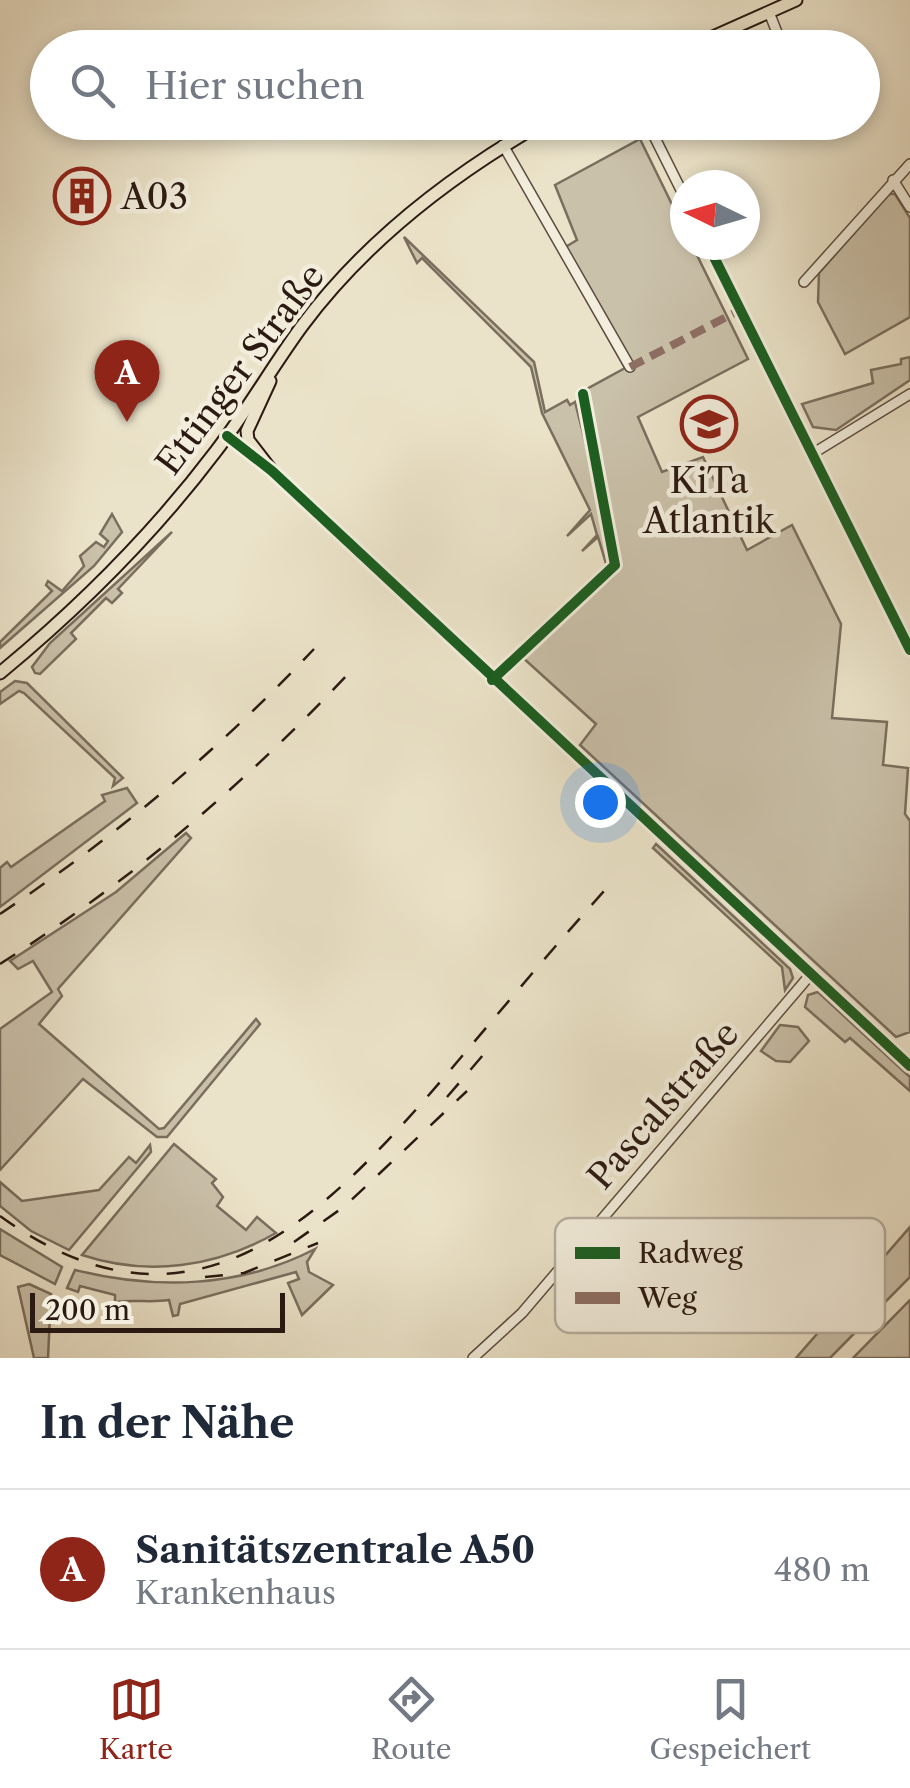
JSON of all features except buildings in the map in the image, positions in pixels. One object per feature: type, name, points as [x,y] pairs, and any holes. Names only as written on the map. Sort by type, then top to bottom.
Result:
[{"type":"main road","points":[[728,30],[796,0]]},
{"type":"main road","name":"Ettinger Straße","points":[[0,673],[114,570],[227,436],[304,323],[373,246],[428,198],[513,140]]},
{"type":"main road","points":[[272,471],[248,440],[247,431],[274,368]]},
{"type":"street","points":[[768,12],[775,30]]},
{"type":"street","points":[[657,140],[672,170]]},
{"type":"street","points":[[504,145],[630,368]]},
{"type":"street","points":[[804,282],[910,164]]},
{"type":"street","points":[[893,180],[910,207]]},
{"type":"street","points":[[715,260],[910,650]]},
{"type":"street","points":[[812,454],[910,394]]},
{"type":"street","points":[[227,436],[272,471],[910,1066]]},
{"type":"street","name":"Pascalstraße","points":[[604,1218],[811,974]]},
{"type":"street","name":"Pascalstraße","points":[[474,1358],[522,1314],[555,1275]]},
{"type":"shaded area","points":[[640,140],[670,200],[670,260],[699,260],[748,359],[638,417],[662,472],[703,457],[747,550],[792,525],[841,624],[832,718],[887,722],[883,765],[908,768],[905,814],[910,821],[910,1032],[896,1037],[580,745],[596,724],[521,656],[612,577],[619,562],[585,390],[625,368],[559,251],[577,240],[555,185]]},
{"type":"shaded area","points":[[888,194],[895,194],[910,218],[910,317],[845,354],[818,302],[819,273]]},
{"type":"shaded area","points":[[404,237],[534,362],[545,412],[567,400],[570,405],[575,402],[615,558],[612,567],[596,580],[607,567],[598,537],[582,551],[597,535],[591,514],[567,536],[590,510],[542,413],[531,367],[422,258],[417,263]]},
{"type":"shaded area","points":[[910,357],[910,380],[836,430],[813,427],[802,404],[873,383],[871,370],[901,364],[901,359]]},
{"type":"shaded area","points":[[112,514],[122,532],[94,566],[0,648],[0,642],[52,591],[46,585],[48,581],[62,591],[84,566],[80,556],[96,542],[104,547],[108,541],[100,534]]},
{"type":"shaded area","points":[[172,532],[118,589],[122,593],[112,603],[106,598],[71,633],[76,639],[40,674],[35,673],[32,667],[50,643]]},
{"type":"shaded area","points":[[15,681],[27,683],[123,778],[113,786],[115,778],[24,693],[19,691],[0,704],[0,692]]},
{"type":"shaded area","points":[[127,788],[137,803],[0,907],[0,868],[7,862],[11,867],[105,801],[102,795]]},
{"type":"shaded area","points":[[186,833],[191,838],[58,989],[62,996],[39,1024],[159,1129],[164,1128],[256,1019],[260,1024],[167,1137],[157,1137],[83,1079],[0,1170],[0,1029],[52,992],[33,961],[18,969],[10,961],[116,892]]},
{"type":"shaded area","points":[[656,844],[790,969],[793,978],[785,990],[782,967],[653,848]]},
{"type":"shaded area","points":[[818,992],[910,1077],[910,1091],[850,1038],[845,1042],[805,1007],[808,995]]},
{"type":"shaded area","points":[[780,1025],[798,1027],[809,1041],[790,1062],[776,1061],[761,1051]]},
{"type":"shaded area","points":[[174,1144],[216,1179],[212,1183],[223,1197],[217,1206],[246,1230],[257,1217],[276,1233],[230,1254],[181,1265],[132,1266],[82,1255]]},
{"type":"shaded area","points":[[150,1145],[151,1152],[69,1250],[31,1231],[0,1206],[0,1182],[22,1201],[99,1190],[129,1157],[136,1163]]},
{"type":"shaded area","points":[[910,1227],[910,1277],[885,1302],[885,1256]]},
{"type":"shaded area","points":[[0,1229],[62,1267],[55,1284],[0,1255]]},
{"type":"shaded area","points":[[315,1249],[307,1262],[309,1272],[333,1285],[302,1315],[288,1283],[299,1279],[296,1272],[180,1304],[178,1315],[173,1316],[169,1300],[115,1302],[115,1295],[80,1286],[78,1292],[67,1288],[75,1270],[136,1281],[197,1282],[257,1272]]},
{"type":"shaded area","points":[[29,1284],[51,1294],[48,1358],[34,1358],[18,1287]]},
{"type":"shaded area","points":[[910,1300],[910,1358],[853,1358],[878,1333],[885,1333],[885,1325]]},
{"type":"shaded area","points":[[818,1333],[855,1333],[830,1358],[796,1358]]},
{"type":"railway","points":[[0,914],[164,790],[241,722],[314,649]]},
{"type":"railway","points":[[0,964],[94,900],[183,830],[226,794],[347,675]]},
{"type":"railway","points":[[0,1216],[68,1255],[131,1273],[190,1271],[245,1253],[297,1222],[347,1181],[441,1081],[614,880]]},
{"type":"railway","points":[[447,1097],[490,1047]]},
{"type":"railway","points":[[294,1242],[345,1206],[467,1091]]},
{"type":"railway","points":[[205,1277],[244,1273],[318,1243]]},
{"type":"marked path","points":[[630,367],[740,310]]},
{"type":"cycle path","points":[[715,260],[910,650]]},
{"type":"cycle path","points":[[492,680],[615,565],[583,394]]},
{"type":"cycle path","points":[[227,436],[272,471],[910,1066]]},
{"type":"place","name":"A03","points":[[82,196]]},
{"type":"place","name":"Sanitätszentrale A50","points":[[127,422]]},
{"type":"place","name":"KiTa Atlantik","points":[[709,424]]}]
